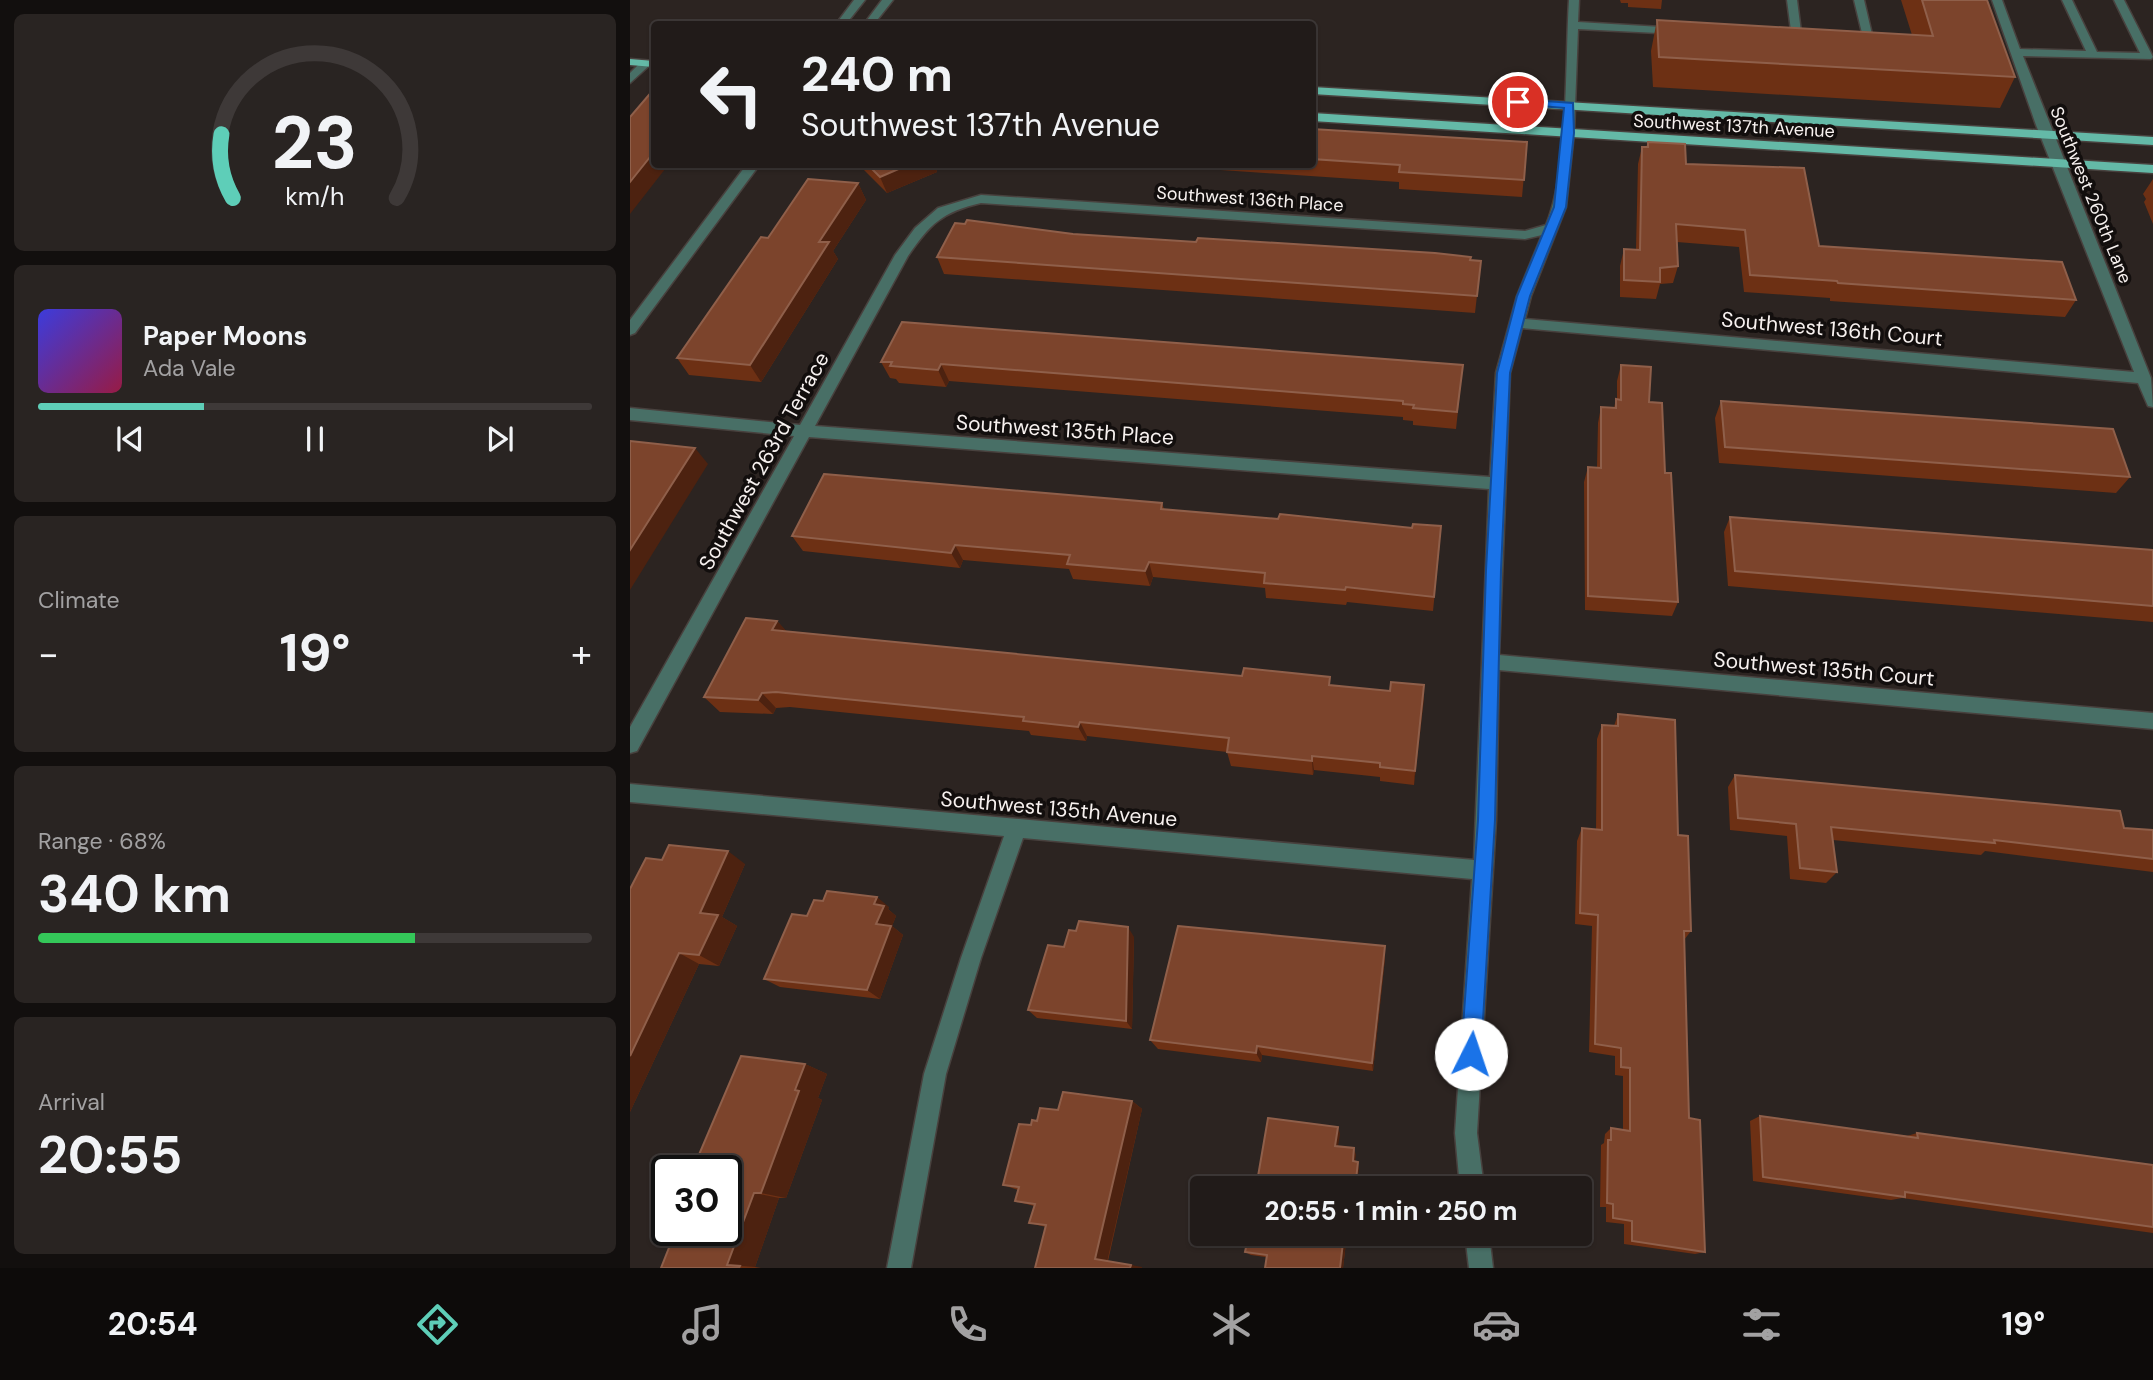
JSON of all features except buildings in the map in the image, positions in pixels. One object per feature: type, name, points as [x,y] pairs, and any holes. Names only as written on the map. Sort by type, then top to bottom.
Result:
[{"type":"main road","points":[[630,62],[650,63]]},
{"type":"main road","name":"Southwest 137th Avenue","points":[[1316,90],[2153,141]]},
{"type":"main road","name":"Southwest 137th Avenue","points":[[1316,117],[2153,169]]},
{"type":"street","points":[[843,21],[860,0]]},
{"type":"street","points":[[871,21],[888,0]]},
{"type":"street","points":[[1471,1176],[1466,1133],[1483,870],[1503,373],[1524,296],[1560,207],[1568,133],[1574,0]]},
{"type":"street","points":[[1785,37],[1804,38],[1792,0]]},
{"type":"street","points":[[1846,40],[1870,41],[1860,0]]},
{"type":"street","name":"Southwest 260th Lane","points":[[1997,0],[2046,135],[2153,402]]},
{"type":"street","points":[[2067,0],[2093,55]]},
{"type":"street","points":[[2017,52],[2147,57],[2119,0]]},
{"type":"street","points":[[1573,25],[1692,32]]},
{"type":"street","points":[[630,80],[650,63]]},
{"type":"street","points":[[630,330],[751,168]]},
{"type":"street","name":"Southwest 136th Place","points":[[946,206],[981,199],[1525,234],[1552,228]]},
{"type":"street","name":"Southwest 263rd Terrace","points":[[630,745],[902,255],[927,219],[946,206]]},
{"type":"street","name":"Southwest 136th Court","points":[[1517,323],[2144,378]]},
{"type":"street","name":"Southwest 135th Place","points":[[630,414],[804,431],[1497,484]]},
{"type":"street","name":"Southwest 135th Court","points":[[1491,662],[2153,721]]},
{"type":"street","name":"Southwest 135th Avenue","points":[[630,793],[1483,870]]},
{"type":"street","points":[[899,1268],[935,1074],[971,958],[1017,828]]},
{"type":"street","points":[[1478,1246],[1481,1268]]},
{"type":"route","points":[[1471,1054],[1486,820],[1493,570],[1503,373],[1524,296],[1560,207],[1568,133],[1569,105],[1518,102]]}]
